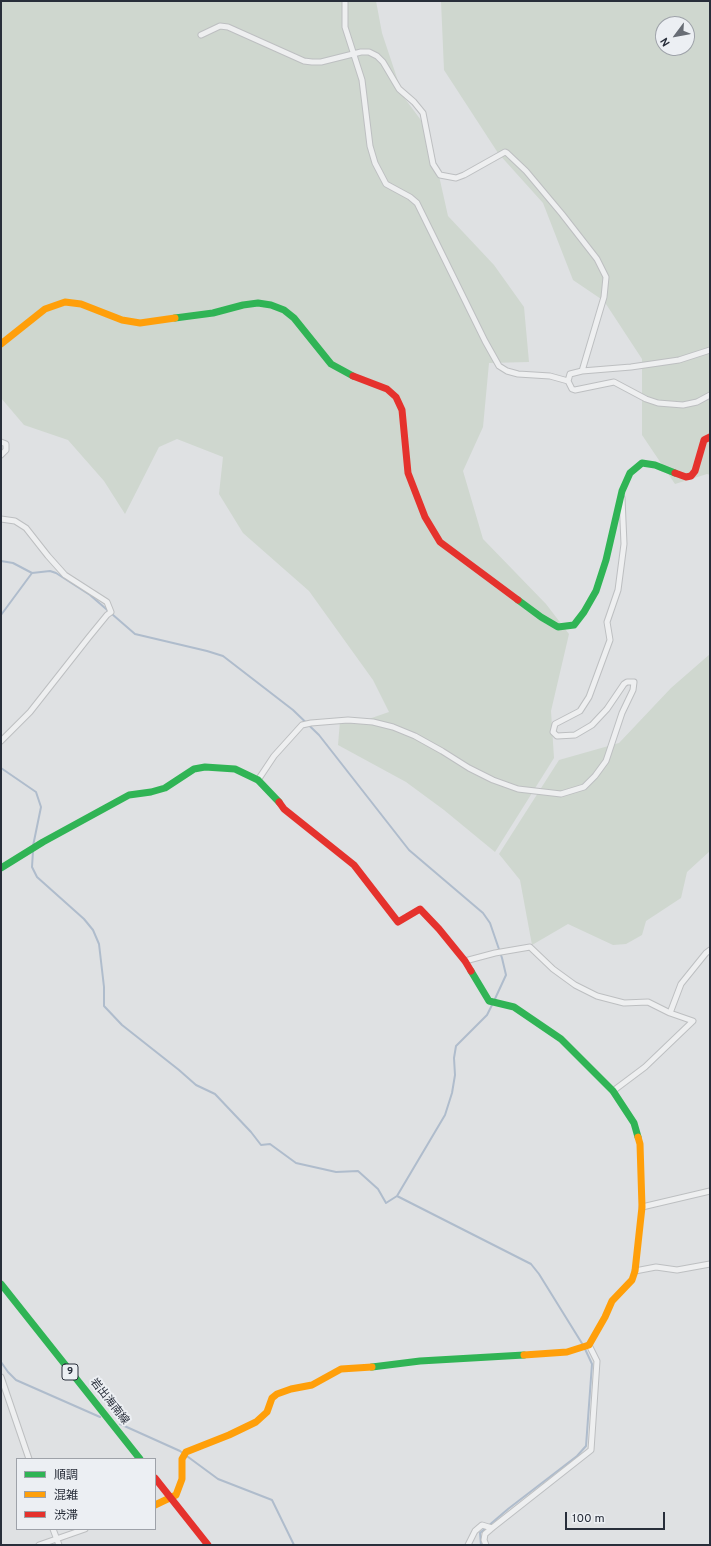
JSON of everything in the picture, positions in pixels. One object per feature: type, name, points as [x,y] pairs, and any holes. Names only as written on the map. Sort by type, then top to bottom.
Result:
[{"type":"street","points":[[345,1],[345,27],[352,54],[362,80],[370,146],[378,171],[386,184],[417,203],[485,341],[499,366],[507,371],[518,374],[550,376],[568,381]]},
{"type":"street","points":[[201,34],[220,26],[228,27],[304,61],[321,62],[361,52],[369,52],[377,56],[384,62],[399,89],[414,102],[423,113],[433,164],[440,175],[456,178],[505,152],[507,153],[540,187],[597,259],[606,277],[604,297],[582,371]]},
{"type":"street","points":[[1,344],[45,309],[65,302],[81,304],[122,320],[140,323],[213,313],[258,303],[271,305],[284,310],[294,318],[331,364],[349,375],[387,389],[396,397],[402,410],[408,472],[425,517],[440,542],[541,617],[558,627],[574,624],[584,612],[596,591],[606,560],[622,491],[630,473],[642,463],[655,465],[686,477],[691,476],[695,471],[704,440],[710,436]]},
{"type":"street","points":[[710,350],[679,360],[631,367],[582,371],[570,374],[568,381],[572,389],[575,390],[614,382],[646,399],[658,403],[676,405],[697,402],[710,395]]},
{"type":"street","points":[[1,442],[6,444],[6,450],[1,455]]},
{"type":"street","points":[[258,780],[274,756],[302,726],[311,723],[348,720],[373,722],[393,727],[415,736],[468,768],[493,780],[518,788],[561,794],[584,787],[595,776],[606,760],[622,713],[633,690],[634,682],[627,682],[624,684],[607,709],[592,725],[575,735],[557,736],[554,732],[555,724],[580,711],[589,697],[610,640],[607,622],[618,590],[624,544],[622,491]]},
{"type":"street","points":[[1,519],[15,521],[26,528],[48,556],[65,574],[107,602],[111,612],[107,615],[30,712],[1,741]]},
{"type":"street","points":[[1,868],[43,842],[129,795],[151,792],[165,788],[194,769],[205,767],[235,769],[258,780],[284,809],[354,865],[398,922],[420,909],[439,929],[465,961],[489,1000],[497,1004],[514,1007],[561,1040],[613,1091],[634,1123],[640,1144],[642,1207],[635,1271],[632,1280],[612,1301],[605,1317],[589,1345],[567,1352],[420,1361],[380,1367],[341,1368],[312,1385],[291,1389],[277,1394],[272,1398],[267,1412],[256,1422],[228,1436],[186,1452],[182,1459],[182,1479],[176,1495],[171,1499],[156,1505]]},
{"type":"street","points":[[465,961],[495,953],[530,947],[553,969],[575,985],[596,996],[624,1003],[648,1002],[670,1013],[693,1021],[645,1067],[613,1091]]},
{"type":"street","points":[[670,1013],[681,984],[710,950]]},
{"type":"street","points":[[642,1207],[710,1191]]},
{"type":"street","points":[[635,1271],[656,1267],[677,1270],[710,1264]]},
{"type":"street","name":"岩出海南線","points":[[1,1284],[139,1458]]},
{"type":"street","points":[[486,1545],[484,1540],[486,1534],[492,1528],[591,1450],[597,1361],[589,1345]]},
{"type":"street","points":[[1,1378],[29,1458]]},
{"type":"street","points":[[156,1479],[208,1545]]},
{"type":"street","points":[[468,1545],[475,1531],[482,1525],[492,1528]]},
{"type":"street","points":[[53,1530],[59,1545]]},
{"type":"street","points":[[39,1545],[82,1530]]},
{"type":"shaded area","points":[[1,1],[376,1],[382,33],[403,96],[429,131],[448,216],[494,265],[524,307],[529,362],[489,363],[483,427],[463,471],[483,539],[546,604],[569,634],[551,711],[554,758],[495,852],[444,810],[406,782],[338,745],[340,721],[360,722],[389,712],[373,680],[309,591],[243,533],[219,494],[223,457],[177,439],[159,447],[125,514],[104,481],[68,440],[24,425],[1,398]]},
{"type":"shaded area","points":[[441,1],[710,1],[710,475],[707,474],[675,484],[642,435],[642,359],[604,301],[573,280],[543,203],[498,153],[444,70]]},
{"type":"shaded area","points":[[710,654],[710,851],[687,872],[681,898],[646,921],[642,935],[626,944],[613,945],[568,924],[532,945],[520,880],[499,854],[559,760],[619,743],[671,688]]},
{"type":"waterway","points":[[1,561],[13,563],[32,573],[50,571],[56,573],[90,595],[135,634],[223,656],[293,710],[319,735],[409,850],[483,913],[490,923],[506,975],[494,1001]]},
{"type":"waterway","points":[[1,615],[32,573]]},
{"type":"waterway","points":[[1,768],[36,792],[41,807],[33,846]]},
{"type":"waterway","points":[[33,851],[32,867],[37,877],[84,919],[93,930],[99,944],[104,987],[104,1006],[122,1025],[196,1085],[215,1094],[251,1132],[261,1145],[270,1144],[296,1163],[336,1172],[358,1171],[378,1189],[386,1203],[397,1196],[445,1115],[452,1093],[455,1075],[454,1058],[456,1046],[487,1015],[492,1005]]},
{"type":"waterway","points":[[397,1196],[531,1264],[539,1274],[583,1345]]},
{"type":"waterway","points":[[481,1545],[480,1533],[508,1509],[577,1456],[586,1446],[592,1364],[585,1349]]},
{"type":"waterway","points":[[1,1362],[16,1380],[100,1417]]},
{"type":"waterway","points":[[120,1424],[180,1451],[218,1479],[272,1500],[294,1545]]},
{"type":"traffic: fast","points":[[175,318],[213,313],[243,305],[258,303],[271,305],[284,310],[294,318],[331,364],[353,376]]},
{"type":"traffic: fast","points":[[518,600],[541,617],[558,627],[574,625],[584,612],[596,591],[606,560],[622,491],[630,473],[642,463],[655,465],[675,473]]},
{"type":"traffic: fast","points":[[1,868],[43,842],[129,795],[151,792],[165,788],[194,769],[205,767],[235,769],[258,780],[279,802]]},
{"type":"traffic: fast","points":[[471,971],[489,1001],[514,1007],[561,1039],[613,1091],[634,1123],[638,1137]]},
{"type":"traffic: fast","points":[[1,1284],[139,1458]]},
{"type":"traffic: fast","points":[[372,1367],[420,1361],[524,1355]]},
{"type":"traffic: slow","points":[[1,344],[45,309],[65,302],[81,304],[122,320],[140,323],[175,318]]},
{"type":"traffic: slow","points":[[524,1355],[567,1352],[589,1345],[605,1317],[612,1301],[632,1280],[635,1271],[642,1207],[640,1144],[638,1137]]},
{"type":"traffic: slow","points":[[156,1505],[176,1495],[182,1479],[182,1459],[186,1452],[229,1435],[256,1422],[267,1412],[272,1398],[277,1394],[291,1389],[312,1385],[341,1369],[372,1367]]},
{"type":"traffic: jam","points":[[353,376],[387,389],[396,397],[402,410],[408,473],[425,517],[440,542],[518,600]]},
{"type":"traffic: jam","points":[[675,473],[686,477],[691,476],[695,471],[704,440],[710,437]]},
{"type":"traffic: jam","points":[[279,802],[284,809],[354,865],[398,922],[420,909],[439,929],[465,961],[471,971]]},
{"type":"traffic: jam","points":[[156,1479],[208,1545]]}]
